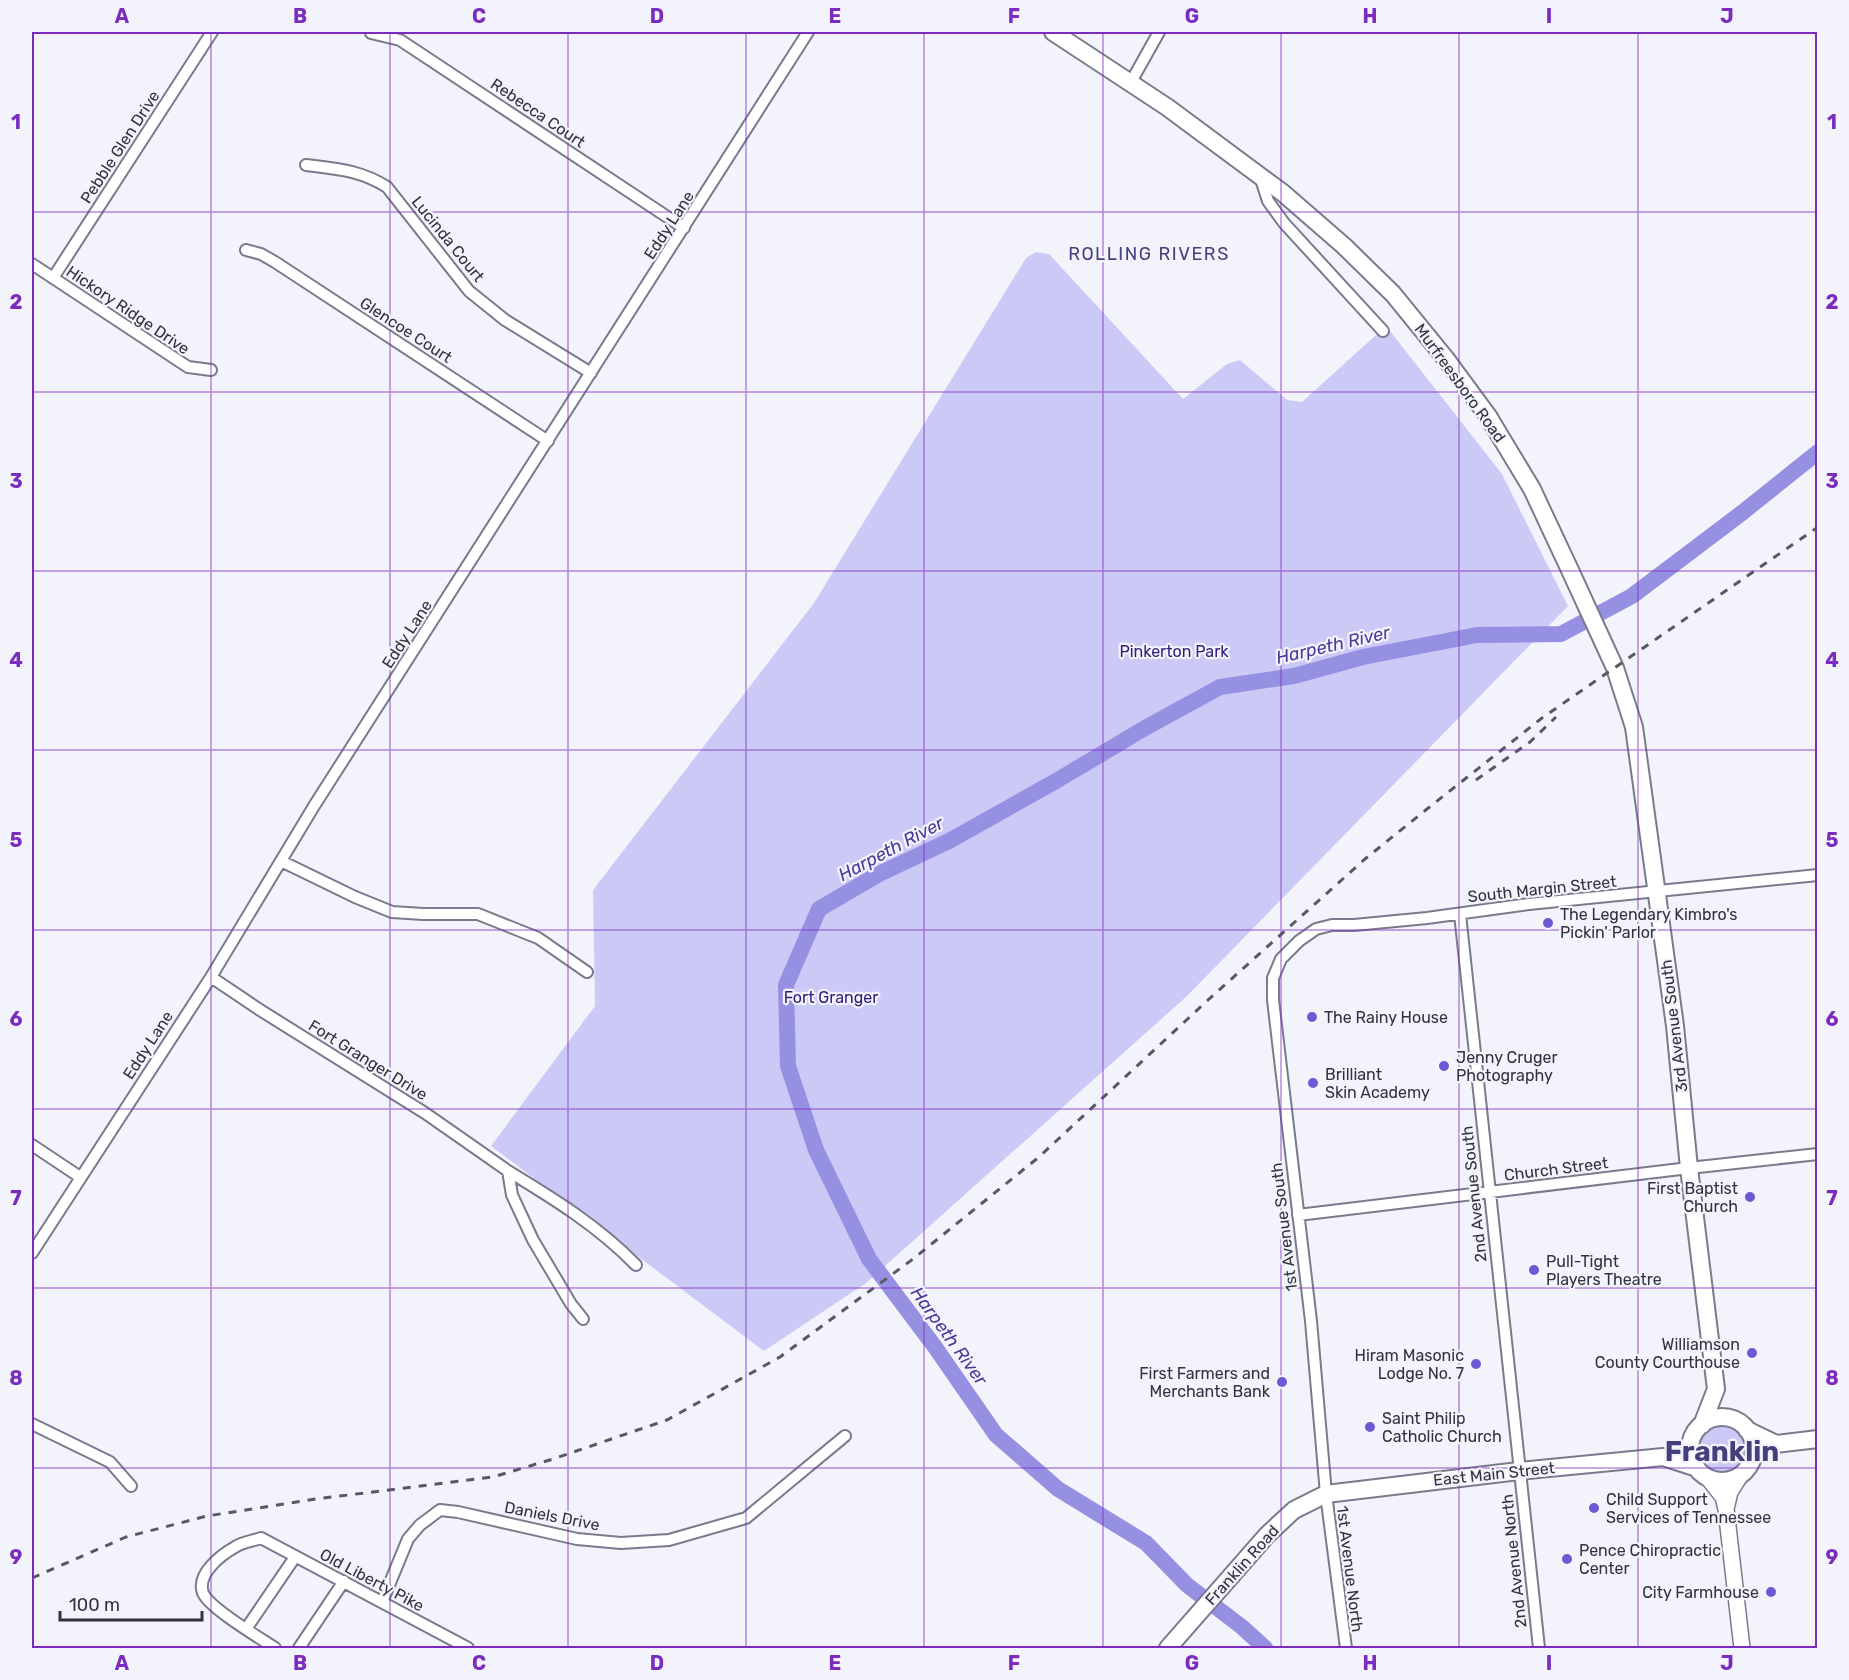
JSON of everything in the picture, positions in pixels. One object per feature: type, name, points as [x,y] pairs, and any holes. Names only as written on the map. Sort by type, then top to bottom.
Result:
[{"type":"main road","name":"Murfreesboro Road","points":[[1053,32],[1131,82],[1283,193],[1344,246],[1393,294],[1446,359],[1488,416],[1533,489],[1614,664]]},
{"type":"main road","name":"3rd Avenue South","points":[[1614,664],[1634,727],[1658,892],[1716,1389],[1726,1406],[1745,1428]]},
{"type":"main road","name":"3rd Avenue South","points":[[1702,1425],[1716,1389]]},
{"type":"main road","points":[[1742,1648],[1726,1509],[1719,1491],[1702,1473],[1691,1453],[1692,1439],[1702,1425],[1712,1419],[1723,1418],[1734,1420],[1776,1444]]},
{"type":"main road","points":[[1745,1428],[1754,1446],[1751,1462]]},
{"type":"main road","name":"East Main Street","points":[[1326,1494],[1664,1456],[1692,1439]]},
{"type":"main road","points":[[1726,1509],[1730,1492],[1751,1462],[1776,1444],[1818,1439]]},
{"type":"main road","name":"East Main Street","points":[[1664,1456],[1702,1473]]},
{"type":"main road","points":[[1702,1473],[1724,1481],[1740,1476]]},
{"type":"main road","name":"Franklin Road","points":[[1168,1648],[1267,1535],[1294,1510],[1326,1494]]},
{"type":"street","name":"Pebble Glen Drive","points":[[53,278],[212,32]]},
{"type":"street","name":"Eddy Lane","points":[[32,1253],[211,976],[314,806],[808,32]]},
{"type":"street","points":[[1131,82],[1160,32]]},
{"type":"street","name":"Rebecca Court","points":[[371,33],[400,40],[684,228]]},
{"type":"street","name":"Lucinda Court","points":[[306,165],[354,171],[373,178],[387,187],[469,291],[505,320],[591,373]]},
{"type":"street","points":[[1260,176],[1268,201],[1284,223],[1383,331]]},
{"type":"street","name":"Glencoe Court","points":[[246,250],[261,254],[275,262],[548,441]]},
{"type":"street","name":"Hickory Ridge Drive","points":[[32,264],[188,367],[211,370]]},
{"type":"street","points":[[281,861],[392,912],[478,914],[538,938],[587,972]]},
{"type":"street","name":"South Margin Street","points":[[1281,959],[1299,940],[1316,929],[1332,925],[1354,925],[1529,904],[1818,875]]},
{"type":"street","name":"2nd Avenue South","points":[[1460,914],[1519,1471]]},
{"type":"street","name":"1st Avenue South","points":[[1281,959],[1273,978],[1272,1000],[1311,1321],[1326,1494]]},
{"type":"street","name":"Fort Granger Drive","points":[[211,976],[260,1010],[425,1113],[508,1171],[564,1205],[612,1241],[636,1265]]},
{"type":"street","points":[[32,1145],[80,1177]]},
{"type":"street","name":"Church Street","points":[[1298,1215],[1818,1154]]},
{"type":"street","points":[[508,1171],[512,1195],[533,1240],[571,1304],[583,1319]]},
{"type":"street","points":[[32,1424],[110,1462],[131,1486]]},
{"type":"street","name":"Daniels Drive","points":[[382,1602],[408,1539],[420,1525],[440,1510],[577,1539],[621,1543],[669,1540],[746,1518],[845,1436]]},
{"type":"street","name":"2nd Avenue North","points":[[1519,1471],[1539,1648]]},
{"type":"street","name":"1st Avenue North","points":[[1326,1494],[1346,1648]]},
{"type":"street","name":"Old Liberty Pike","points":[[246,1629],[213,1606],[203,1594],[201,1585],[208,1569],[219,1559],[236,1546],[261,1538],[468,1648]]},
{"type":"street","points":[[275,1648],[246,1629],[295,1557]]},
{"type":"street","points":[[299,1648],[344,1581]]},
{"type":"green space","points":[[1036,252],[1049,254],[1183,399],[1227,364],[1240,360],[1287,400],[1302,402],[1386,326],[1502,474],[1568,606],[1187,996],[866,1283],[764,1351],[491,1146],[595,1006],[593,890],[814,603],[1026,258]]},
{"type":"green space","points":[[1723,1426],[1732,1428],[1743,1437],[1748,1451],[1746,1460],[1737,1471],[1723,1476],[1714,1474],[1703,1465],[1698,1451],[1700,1442],[1709,1431]]},
{"type":"waterway","name":"Harpeth River","points":[[1265,1648],[1242,1627],[1187,1585],[1146,1543],[1058,1489],[996,1435],[935,1347],[869,1259],[816,1150],[788,1066],[786,985],[819,909],[879,874],[949,841],[1220,687],[1294,676],[1363,657],[1477,635],[1561,634],[1632,596],[1818,452]]},
{"type":"railway","points":[[32,1578],[126,1537],[207,1516],[316,1499],[493,1477],[667,1420],[780,1357],[913,1259],[1039,1157],[1208,1000],[1365,859],[1427,809],[1542,718],[1818,527]]},
{"type":"railway","points":[[1476,780],[1530,742],[1556,717]]},
{"type":"place","name":"The Legendary Kimbro's Pickin' Parlor","points":[[1548,923]]},
{"type":"place","name":"The Rainy House","points":[[1312,1017]]},
{"type":"place","name":"Jenny Cruger Photography","points":[[1444,1066]]},
{"type":"place","name":"Brilliant Skin Academy","points":[[1313,1083]]},
{"type":"place","name":"First Baptist Church","points":[[1750,1197]]},
{"type":"place","name":"Pull-Tight Players Theatre","points":[[1534,1270]]},
{"type":"place","name":"Williamson County Courthouse","points":[[1752,1353]]},
{"type":"place","name":"Hiram Masonic Lodge No. 7","points":[[1476,1364]]},
{"type":"place","name":"First Farmers and Merchants Bank","points":[[1282,1382]]},
{"type":"place","name":"Saint Philip Catholic Church","points":[[1370,1427]]},
{"type":"place","name":"Child Support Services of Tennessee","points":[[1594,1508]]},
{"type":"place","name":"Pence Chiropractic Center","points":[[1567,1559]]},
{"type":"place","name":"City Farmhouse","points":[[1771,1592]]},
{"type":"district","name":"ROLLING RIVERS","points":[[1149,254]]},
{"type":"district","name":"Franklin","points":[[1722,1451]]},
{"type":"park label","name":"Pinkerton Park","points":[[1174,651]]},
{"type":"park label","name":"Fort Granger","points":[[831,997]]}]
